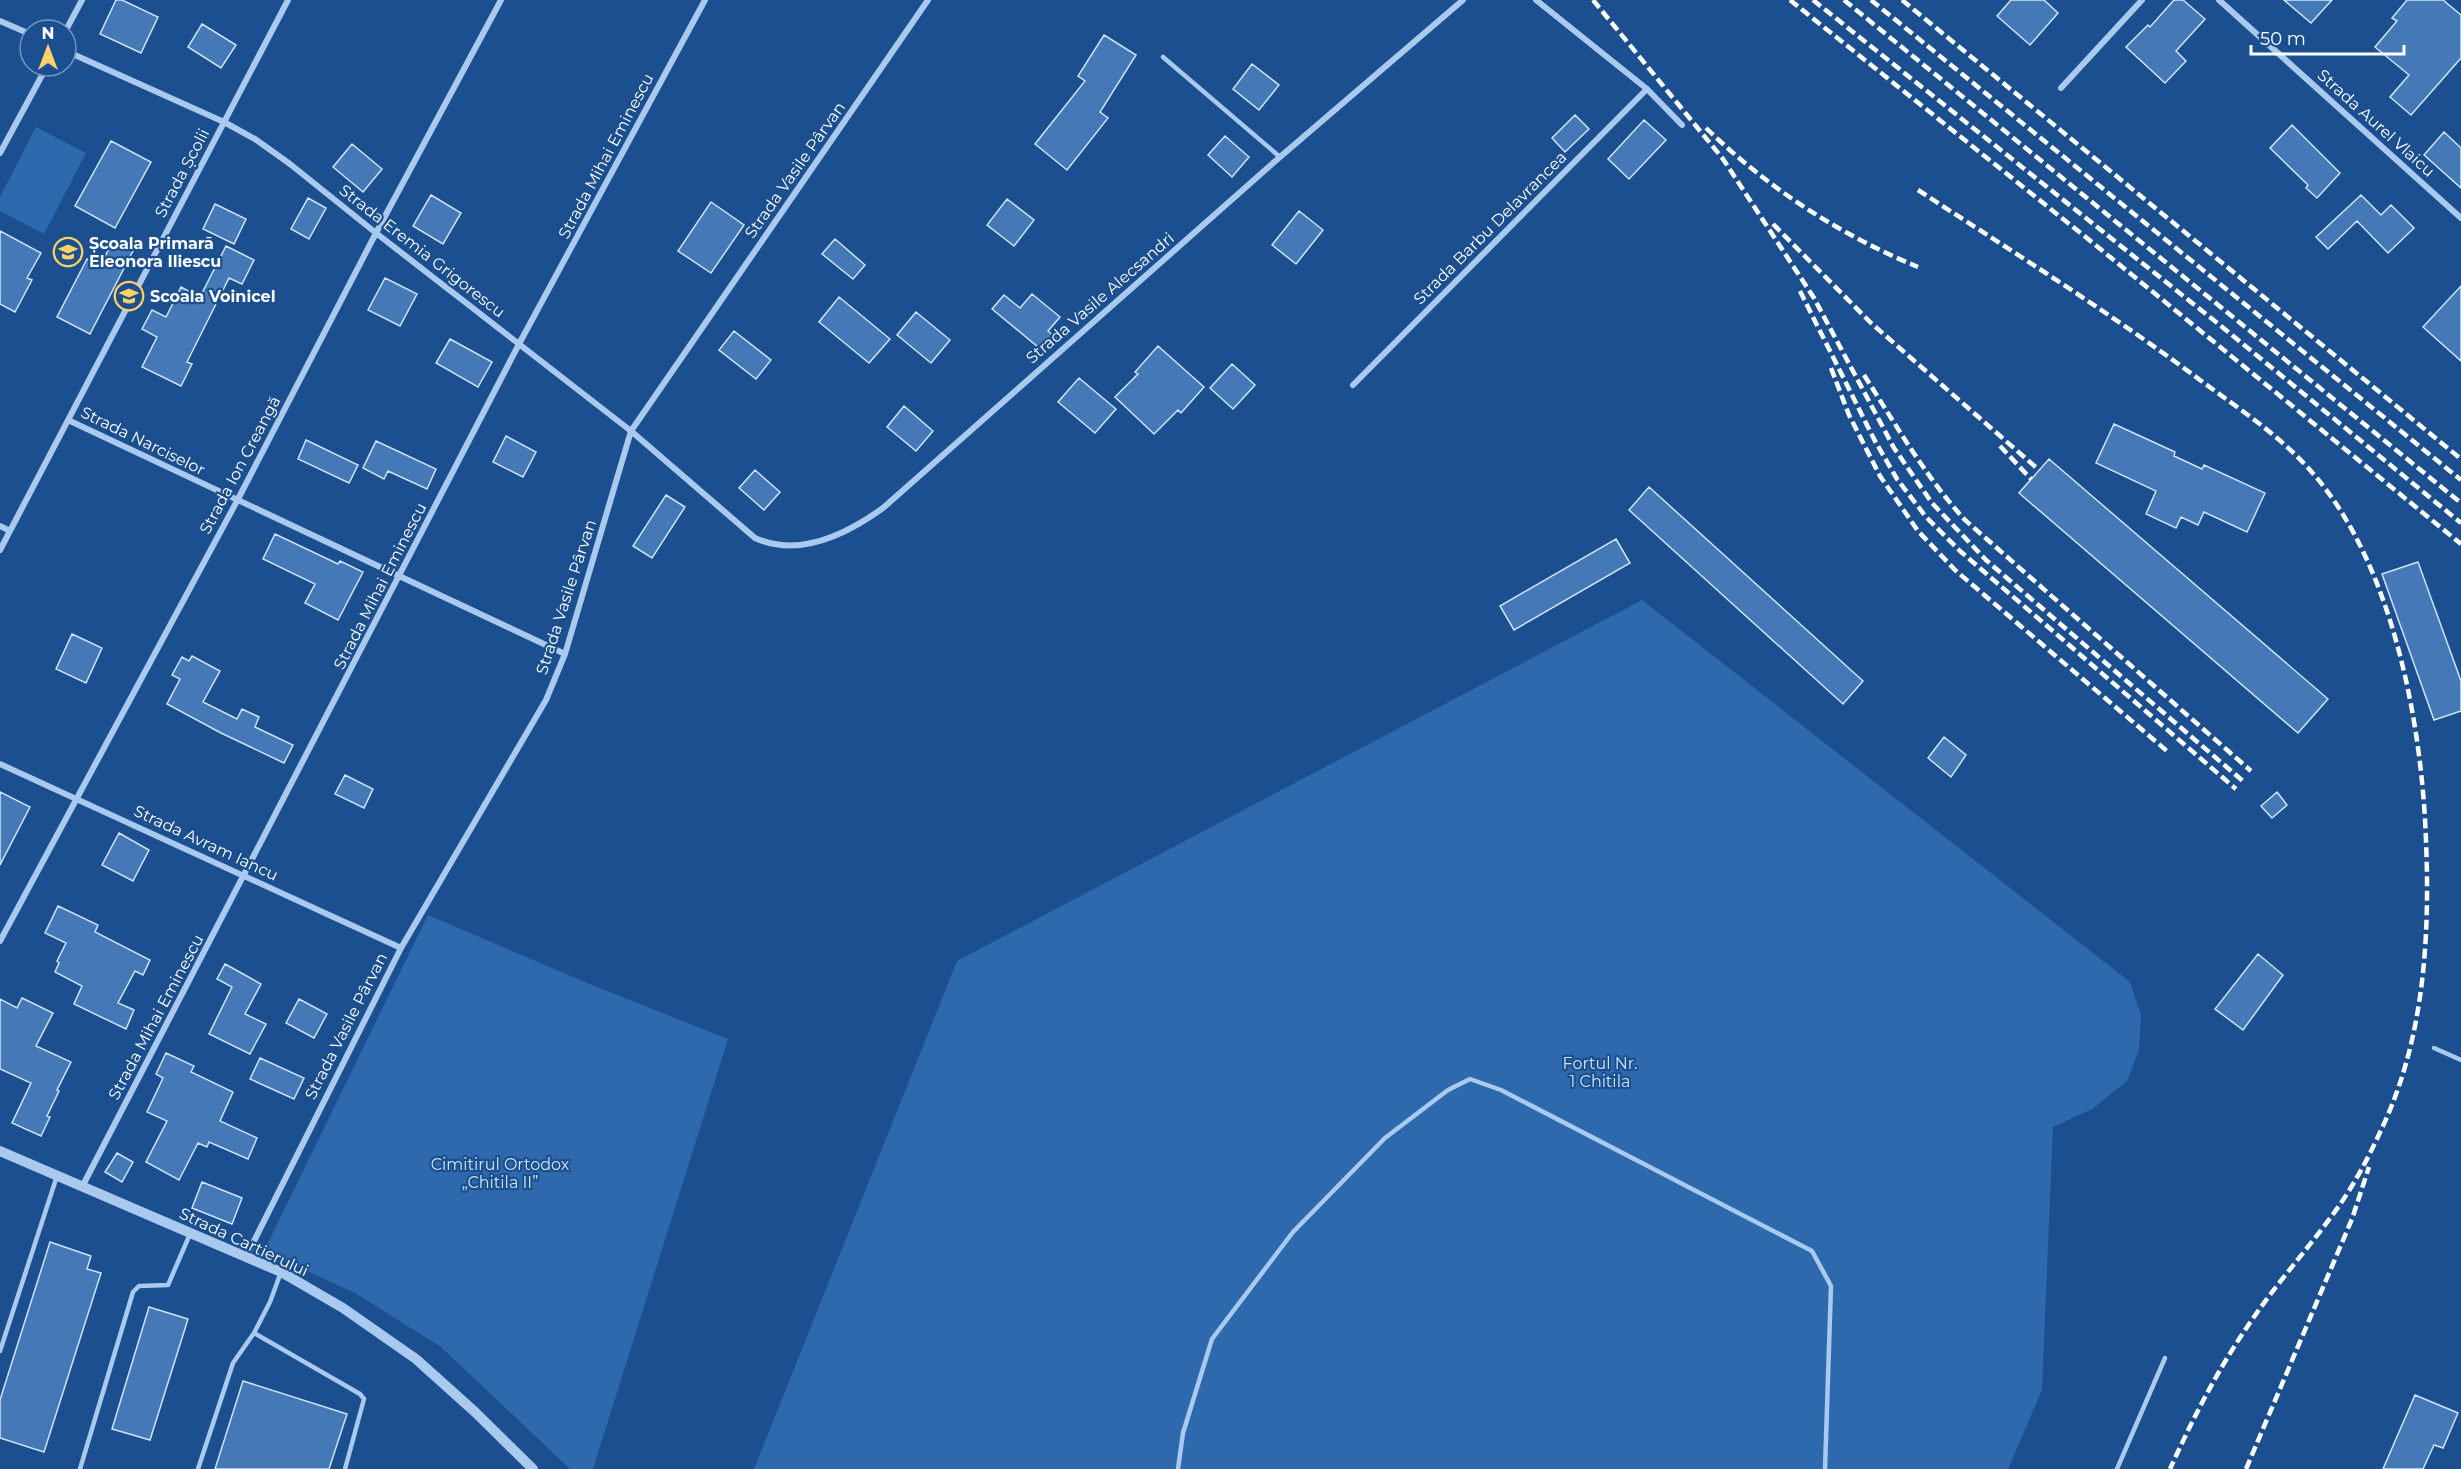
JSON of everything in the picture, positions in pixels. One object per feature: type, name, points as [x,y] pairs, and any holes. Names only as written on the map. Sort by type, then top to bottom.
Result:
[{"type":"street","points":[[72,18],[82,0]]},
{"type":"street","name":"Strada Școlii","points":[[0,550],[288,0]]},
{"type":"street","name":"Strada Ion Creangă","points":[[0,941],[237,501],[376,233],[501,0]]},
{"type":"street","name":"Strada Mihai Eminescu","points":[[82,1187],[519,344],[705,0]]},
{"type":"street","name":"Strada Vasile Pârvan","points":[[246,1257],[400,948],[546,700],[565,654],[631,431],[928,0]]},
{"type":"street","name":"Strada Vasile Alecsandri","points":[[733,519],[755,538],[778,545],[810,543],[846,532],[862,523],[883,508],[1280,157],[1462,0]]},
{"type":"street","points":[[1536,0],[1647,89],[1683,125]]},
{"type":"street","points":[[2061,88],[2142,0]]},
{"type":"street","name":"Strada Aurel Vlaicu","points":[[2219,0],[2461,218]]},
{"type":"street","points":[[0,21],[18,29]]},
{"type":"street","name":"Strada Eremia Grigorescu","points":[[78,56],[224,122],[255,139],[291,164],[631,431],[733,519]]},
{"type":"street","points":[[0,153],[41,78]]},
{"type":"street","name":"Strada Barbu Delavrancea","points":[[1353,385],[1647,89]]},
{"type":"street","name":"Strada Narciselor","points":[[68,420],[565,654]]},
{"type":"street","points":[[0,526],[10,531]]},
{"type":"street","name":"Strada Avram Iancu","points":[[0,764],[400,948]]},
{"type":"street","name":"Strada Cartierului","points":[[0,1151],[281,1272],[343,1308],[416,1359],[533,1469]]},
{"type":"lane","points":[[1163,57],[1280,157]]},
{"type":"lane","points":[[2434,1048],[2461,1060]]},
{"type":"lane","points":[[1178,1469],[1183,1433],[1212,1339],[1293,1232],[1385,1137],[1448,1090],[1470,1079],[1501,1090],[1812,1251],[1831,1286],[1825,1469]]},
{"type":"lane","points":[[0,1351],[57,1176]]},
{"type":"lane","points":[[80,1469],[133,1292],[139,1286],[168,1285],[190,1233]]},
{"type":"lane","points":[[198,1469],[233,1363],[254,1333],[270,1302],[281,1272]]},
{"type":"lane","points":[[254,1333],[360,1394],[364,1399],[345,1469]]},
{"type":"lane","points":[[2117,1469],[2165,1358]]},
{"type":"green space","points":[[36,127],[86,153],[44,234],[0,211],[0,197]]},
{"type":"green space","name":"Fortul Nr. 1 Chitila","points":[[1642,600],[2130,982],[2141,1015],[2139,1050],[2127,1081],[2092,1109],[2053,1127],[2042,1390],[2008,1469],[754,1469],[957,961]]},
{"type":"green space","name":"Cimitirul Ortodox „Chitila II”","points":[[428,915],[592,985],[728,1039],[593,1469],[570,1469],[441,1347],[355,1293],[264,1251]]},
{"type":"building","points":[[116,0],[122,0],[158,17],[141,53],[100,34]]},
{"type":"building","points":[[2011,0],[2044,0],[2058,13],[2030,45],[1997,16]]},
{"type":"building","points":[[2174,0],[2183,0],[2205,19],[2176,51],[2186,61],[2165,83],[2126,47],[2148,25],[2150,27]]},
{"type":"building","points":[[2284,0],[2332,0],[2311,23]]},
{"type":"building","points":[[2407,0],[2443,0],[2461,15],[2461,58],[2411,115],[2390,97],[2409,75],[2375,47],[2397,21],[2392,18]]},
{"type":"building","points":[[202,24],[236,45],[221,68],[188,47]]},
{"type":"building","points":[[1104,35],[1136,55],[1100,112],[1108,118],[1067,170],[1035,144],[1085,81],[1078,76]]},
{"type":"building","points":[[1252,64],[1279,85],[1259,110],[1233,89]]},
{"type":"building","points":[[1575,115],[1589,129],[1565,152],[1552,138]]},
{"type":"building","points":[[1644,120],[1666,140],[1629,179],[1608,159]]},
{"type":"building","points":[[2292,125],[2340,173],[2317,198],[2306,188],[2308,185],[2270,148]]},
{"type":"building","points":[[2444,132],[2461,148],[2461,188],[2424,155]]},
{"type":"building","points":[[1225,136],[1249,157],[1232,177],[1208,155]]},
{"type":"building","points":[[111,141],[151,162],[115,228],[75,206]]},
{"type":"building","points":[[352,144],[382,169],[363,192],[333,167]]},
{"type":"building","points":[[431,195],[461,213],[443,244],[413,226]]},
{"type":"building","points":[[2361,195],[2381,215],[2391,205],[2414,228],[2388,253],[2357,221],[2328,249],[2316,237]]},
{"type":"building","points":[[308,198],[326,208],[309,239],[291,229]]},
{"type":"building","points":[[1007,199],[1034,220],[1014,246],[987,225]]},
{"type":"building","points":[[711,202],[744,225],[711,273],[678,251]]},
{"type":"building","points":[[215,204],[246,219],[234,244],[203,229]]},
{"type":"building","points":[[1299,211],[1323,230],[1296,264],[1272,245]]},
{"type":"building","points":[[0,231],[41,253],[27,278],[32,280],[15,312],[0,304]]},
{"type":"building","points":[[114,239],[134,249],[90,334],[57,317],[87,259],[100,266]]},
{"type":"building","points":[[835,239],[865,265],[853,279],[822,254]]},
{"type":"building","points":[[226,246],[254,260],[242,284],[229,278],[187,362],[192,364],[181,386],[142,367],[157,337],[142,329],[152,310],[166,317],[181,287],[200,297]]},
{"type":"building","points":[[385,278],[417,294],[400,326],[368,310]]},
{"type":"building","points":[[2461,286],[2461,361],[2423,327]]},
{"type":"building","points":[[1032,294],[1060,317],[1048,331],[1056,338],[1044,352],[992,309],[1004,295],[1020,308]]},
{"type":"building","points":[[839,297],[890,339],[869,363],[819,322]]},
{"type":"building","points":[[916,312],[950,340],[931,363],[897,335]]},
{"type":"building","points":[[734,331],[771,360],[756,379],[719,350]]},
{"type":"building","points":[[450,339],[492,362],[478,387],[436,363]]},
{"type":"building","points":[[1158,346],[1204,387],[1181,413],[1178,410],[1154,434],[1115,397],[1138,374],[1135,372]]},
{"type":"building","points":[[1232,364],[1255,385],[1233,409],[1210,388]]},
{"type":"building","points":[[1079,378],[1116,409],[1095,433],[1058,402]]},
{"type":"building","points":[[904,406],[933,431],[916,451],[887,427]]},
{"type":"building","points":[[2114,424],[2175,452],[2174,456],[2202,469],[2204,465],[2265,493],[2247,532],[2204,512],[2198,525],[2181,517],[2176,528],[2146,514],[2156,491],[2096,463]]},
{"type":"building","points":[[506,436],[536,452],[523,477],[493,462]]},
{"type":"building","points":[[306,440],[358,465],[349,483],[298,459]]},
{"type":"building","points":[[376,441],[436,469],[427,489],[388,471],[384,479],[363,468]]},
{"type":"building","points":[[2049,459],[2328,699],[2298,733],[2019,493]]},
{"type":"building","points":[[755,470],[780,492],[764,510],[739,488]]},
{"type":"building","points":[[1649,487],[1863,681],[1843,704],[1629,510]]},
{"type":"building","points":[[666,495],[685,507],[652,558],[633,546]]},
{"type":"building","points":[[275,534],[338,564],[340,561],[363,572],[338,620],[305,603],[315,584],[263,559]]},
{"type":"building","points":[[1616,539],[1630,563],[1514,630],[1500,606]]},
{"type":"building","points":[[2418,562],[2461,681],[2461,711],[2434,720],[2382,574]]},
{"type":"building","points":[[72,634],[102,648],[86,683],[56,669]]},
{"type":"building","points":[[192,656],[220,671],[203,702],[237,719],[242,709],[259,717],[255,727],[293,745],[284,763],[167,704],[180,679],[172,675],[182,657],[189,661]]},
{"type":"building","points":[[1944,737],[1966,755],[1951,777],[1928,758]]},
{"type":"building","points":[[345,775],[373,789],[364,808],[335,794]]},
{"type":"building","points":[[0,792],[30,807],[0,865]]},
{"type":"building","points":[[2277,792],[2287,805],[2272,818],[2261,806]]},
{"type":"building","points":[[119,833],[149,850],[133,881],[102,865]]},
{"type":"building","points":[[58,906],[98,925],[95,932],[150,960],[143,975],[135,971],[118,1003],[134,1010],[126,1029],[74,1004],[82,986],[55,972],[59,963],[57,961],[66,943],[45,933]]},
{"type":"building","points":[[2258,954],[2283,975],[2243,1030],[2215,1009]]},
{"type":"building","points":[[225,964],[261,984],[245,1014],[266,1024],[250,1054],[209,1034],[232,987],[217,979]]},
{"type":"building","points":[[22,998],[53,1013],[36,1046],[71,1062],[57,1090],[59,1091],[47,1116],[50,1117],[41,1136],[12,1123],[31,1083],[0,1069],[0,999],[17,1008]]},
{"type":"building","points":[[299,999],[327,1014],[314,1038],[286,1023]]},
{"type":"building","points":[[166,1053],[194,1066],[191,1072],[233,1092],[220,1121],[257,1138],[248,1159],[209,1142],[207,1147],[198,1143],[179,1180],[146,1162],[167,1121],[147,1112],[163,1078],[156,1074]]},
{"type":"building","points":[[260,1058],[304,1078],[294,1099],[250,1079]]},
{"type":"building","points":[[117,1153],[133,1162],[122,1182],[105,1172]]},
{"type":"building","points":[[202,1182],[242,1198],[232,1224],[192,1208]]},
{"type":"building","points":[[50,1242],[91,1256],[87,1269],[101,1273],[44,1452],[0,1438],[0,1400]]},
{"type":"building","points":[[149,1307],[188,1319],[150,1440],[112,1429]]},
{"type":"building","points":[[243,1381],[347,1414],[329,1469],[215,1469]]},
{"type":"building","points":[[2415,1395],[2458,1413],[2443,1448],[2434,1445],[2423,1469],[2383,1469]]},
{"type":"railway","points":[[1593,0],[1723,159],[1814,298],[1894,448],[1932,503],[1986,560],[2244,782]]},
{"type":"railway","points":[[1790,0],[2093,243],[2461,544]]},
{"type":"railway","points":[[1813,0],[2221,326],[2461,523]]},
{"type":"railway","points":[[1844,0],[2461,503]]},
{"type":"railway","points":[[1871,0],[2461,480]]},
{"type":"railway","points":[[1902,0],[2461,459]]},
{"type":"railway","points":[[1706,128],[1754,170],[1805,208],[1860,240],[1918,267]]},
{"type":"railway","points":[[1918,190],[2131,330],[2258,422],[2298,457],[2338,507],[2362,550],[2382,596],[2409,695],[2418,746],[2423,795],[2427,914],[2421,987],[2407,1059],[2382,1128],[2359,1174],[2331,1217],[2242,1335],[2208,1391],[2170,1469]]},
{"type":"railway","points":[[1773,224],[1871,323],[2039,470]]},
{"type":"railway","points":[[1800,291],[1875,441],[1897,479],[1926,517],[1960,551],[2236,789]]},
{"type":"railway","points":[[1831,368],[1849,415],[1880,476],[1918,531],[1955,570],[2167,751]]},
{"type":"railway","points":[[1864,375],[1924,468],[1965,520],[2251,771]]},
{"type":"railway","points":[[2000,446],[2031,479]]},
{"type":"railway","points":[[2246,1469],[2352,1219],[2369,1167]]},
{"type":"place","name":"Școala Primară Eleonora Iliescu","points":[[68,252]]},
{"type":"place","name":"Scoala Voinicel","points":[[129,296]]}]
